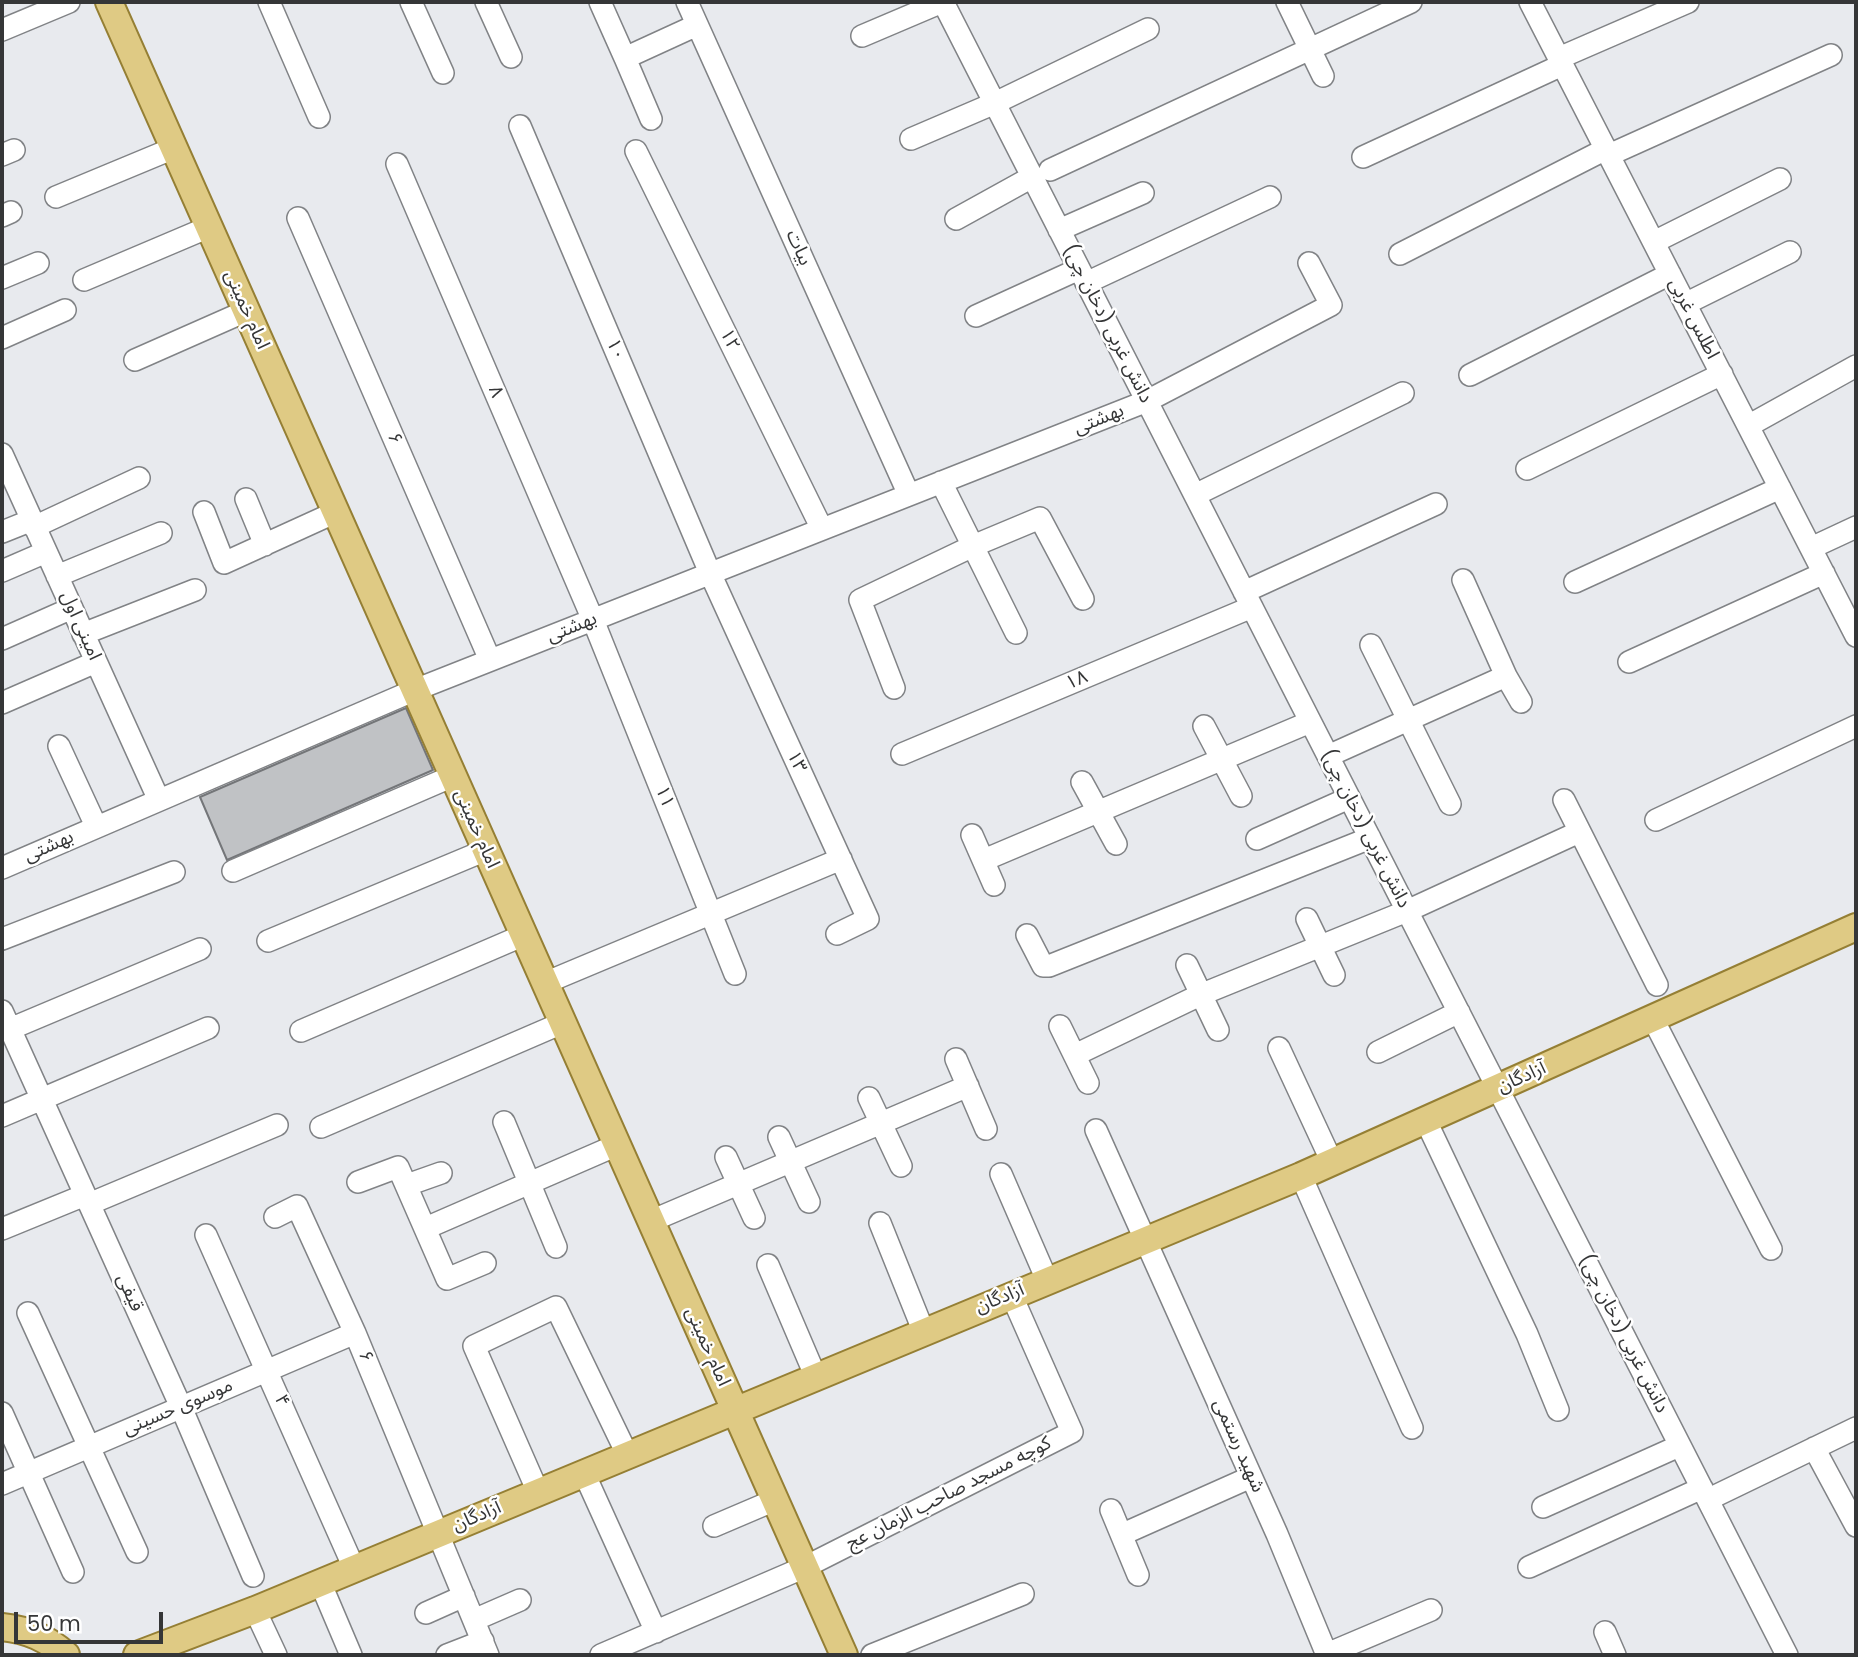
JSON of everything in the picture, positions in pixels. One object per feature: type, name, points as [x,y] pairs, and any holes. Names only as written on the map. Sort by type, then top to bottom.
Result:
[{"type":"main road","name":"امام خمینی","points":[[109,2],[844,1655]]},
{"type":"main road","name":"آزادگان","points":[[137,1655],[255,1610],[628,1456],[923,1330],[1301,1176],[1331,1160],[1426,1121],[1856,928]]},
{"type":"main road","points":[[2,1627],[25,1629],[48,1640],[66,1655]]},
{"type":"street","points":[[2,30],[68,2]]},
{"type":"street","points":[[269,2],[319,117]]},
{"type":"street","points":[[411,2],[443,73]]},
{"type":"street","points":[[486,2],[510,57]]},
{"type":"street","points":[[600,2],[651,119]]},
{"type":"street","name":"بیات","points":[[687,2],[908,495]]},
{"type":"street","points":[[862,36],[942,2]]},
{"type":"street","name":"دانش غربی (دخان چی)","points":[[942,2],[995,103],[1041,174],[1059,230],[1787,1655]]},
{"type":"street","points":[[1287,2],[1323,76]]},
{"type":"street","points":[[956,219],[1041,174],[1411,2]]},
{"type":"street","name":"اطلس غربی","points":[[1530,2],[1856,636]]},
{"type":"street","points":[[1363,157],[1688,2]]},
{"type":"street","points":[[625,58],[697,25]]},
{"type":"street","points":[[911,139],[995,103],[1148,29]]},
{"type":"street","points":[[1400,254],[1607,152],[1831,55]]},
{"type":"street","name":"۱۰","points":[[520,126],[710,573]]},
{"type":"street","points":[[56,197],[174,148]]},
{"type":"street","name":"۱۲","points":[[636,151],[822,529]]},
{"type":"street","name":"۸","points":[[397,164],[593,620]]},
{"type":"street","points":[[1654,242],[1780,179]]},
{"type":"street","points":[[1059,230],[1143,193]]},
{"type":"street","points":[[975,316],[1083,276],[1270,197]]},
{"type":"street","name":"۶","points":[[298,218],[490,660]]},
{"type":"street","points":[[84,280],[209,227]]},
{"type":"street","points":[[1685,303],[1790,252]]},
{"type":"street","points":[[2,278],[38,263]]},
{"type":"street","name":"بهشتی","points":[[2,868],[158,798],[415,690],[1147,401],[1331,305],[1309,263]]},
{"type":"street","points":[[1470,375],[1670,274]]},
{"type":"street","points":[[2,338],[65,310]]},
{"type":"street","points":[[135,360],[246,311]]},
{"type":"street","points":[[1748,426],[1856,366]]},
{"type":"street","points":[[1527,469],[1721,374]]},
{"type":"street","points":[[1195,495],[1403,393]]},
{"type":"street","name":"امینی اول","points":[[5,468],[33,523],[158,798]]},
{"type":"street","points":[[2,532],[33,523],[139,478]]},
{"type":"street","points":[[940,482],[1016,632]]},
{"type":"street","points":[[1575,582],[1780,488]]},
{"type":"street","points":[[246,499],[265,545]]},
{"type":"street","name":"۱۸","points":[[902,754],[1248,600],[1436,504]]},
{"type":"street","points":[[204,512],[224,563],[336,512]]},
{"type":"street","points":[[894,688],[860,600],[973,546],[1040,518],[1083,599]]},
{"type":"street","points":[[1811,548],[1856,527]]},
{"type":"street","points":[[57,576],[161,533]]},
{"type":"street","points":[[2,571],[46,552]]},
{"type":"street","name":"۱۳","points":[[710,573],[868,919],[837,934]]},
{"type":"street","points":[[1629,662],[1824,573]]},
{"type":"street","points":[[1463,580],[1506,676],[1521,702]]},
{"type":"street","points":[[83,634],[195,590]]},
{"type":"street","points":[[2,639],[72,608]]},
{"type":"street","name":"۱۱","points":[[593,620],[735,974]]},
{"type":"street","points":[[1371,645],[1450,804]]},
{"type":"street","points":[[2,702],[96,662]]},
{"type":"street","points":[[1328,756],[1506,676]]},
{"type":"street","points":[[984,860],[1310,722]]},
{"type":"street","points":[[1204,726],[1241,796]]},
{"type":"street","points":[[1656,820],[1856,726]]},
{"type":"street","points":[[59,746],[96,825]]},
{"type":"street","points":[[233,871],[453,776]]},
{"type":"street","points":[[1082,782],[1116,844]]},
{"type":"street","points":[[1257,839],[1349,799]]},
{"type":"street","points":[[1564,800],[1657,985]]},
{"type":"street","points":[[1074,1055],[1200,995],[1407,911],[1579,832]]},
{"type":"street","points":[[972,835],[994,885]]},
{"type":"street","points":[[1027,935],[1043,966],[1056,963],[1370,838]]},
{"type":"street","points":[[268,941],[486,850]]},
{"type":"street","points":[[545,983],[841,859]]},
{"type":"street","points":[[2,939],[174,872]]},
{"type":"street","points":[[1307,919],[1334,975]]},
{"type":"street","points":[[301,1031],[524,935]]},
{"type":"street","points":[[6,1020],[200,949]]},
{"type":"street","points":[[1187,965],[1218,1030]]},
{"type":"street","points":[[1378,1052],[1459,1012]]},
{"type":"street","points":[[1653,1019],[1771,1249]]},
{"type":"street","name":"قیفی","points":[[6,1020],[181,1407],[253,1576]]},
{"type":"street","points":[[321,1127],[562,1023]]},
{"type":"street","points":[[1060,1026],[1088,1083]]},
{"type":"street","points":[[2,1116],[208,1028]]},
{"type":"street","points":[[1279,1048],[1331,1160]]},
{"type":"street","points":[[956,1059],[986,1129]]},
{"type":"street","points":[[651,1221],[968,1086]]},
{"type":"street","points":[[869,1098],[901,1166]]},
{"type":"street","points":[[1426,1121],[1527,1334],[1558,1410]]},
{"type":"street","points":[[504,1122],[556,1247]]},
{"type":"street","points":[[2,1228],[87,1200],[277,1125]]},
{"type":"street","name":"شهید رستمی","points":[[1097,1130],[1147,1238],[1327,1655]]},
{"type":"street","points":[[779,1137],[809,1202]]},
{"type":"street","points":[[426,1228],[617,1145]]},
{"type":"street","points":[[726,1157],[754,1218]]},
{"type":"street","points":[[358,1182],[398,1167],[447,1279],[485,1263]]},
{"type":"street","points":[[407,1185],[441,1172]]},
{"type":"street","points":[[1001,1174],[1047,1280]]},
{"type":"street","points":[[1301,1176],[1412,1428]]},
{"type":"street","name":"۶","points":[[275,1217],[297,1206],[355,1333],[438,1533]]},
{"type":"street","points":[[880,1223],[923,1330]]},
{"type":"street","name":"۴","points":[[206,1235],[354,1569]]},
{"type":"street","points":[[768,1265],[816,1375]]},
{"type":"street","name":"کوچه مسجد صاحب الزمان عج","points":[[805,1567],[1072,1432],[1011,1294]]},
{"type":"street","points":[[538,1492],[485,1377],[474,1346],[556,1307],[628,1456]]},
{"type":"street","points":[[28,1313],[137,1552]]},
{"type":"street","name":"موسوی حسینی","points":[[2,1484],[355,1333]]},
{"type":"street","points":[[2,1413],[72,1572]]},
{"type":"street","points":[[1529,1567],[1814,1448],[1856,1427]]},
{"type":"street","points":[[1543,1507],[1679,1446]]},
{"type":"street","points":[[1814,1448],[1856,1526]]},
{"type":"street","points":[[584,1473],[656,1632]]},
{"type":"street","points":[[1123,1534],[1251,1477]]},
{"type":"street","points":[[714,1526],[775,1500]]},
{"type":"street","points":[[1111,1510],[1138,1575]]},
{"type":"street","points":[[438,1533],[486,1648],[447,1655]]},
{"type":"street","points":[[601,1655],[805,1567]]},
{"type":"street","points":[[320,1582],[352,1655]]},
{"type":"street","points":[[872,1655],[1023,1594]]},
{"type":"street","points":[[426,1613],[464,1597]]},
{"type":"street","points":[[474,1619],[520,1600]]},
{"type":"street","points":[[255,1610],[276,1655]]},
{"type":"street","points":[[1327,1655],[1432,1610]]},
{"type":"street","points":[[1605,1632],[1615,1655]]},
{"type":"building","points":[[406,708],[433,770],[227,860],[200,797]]}]
